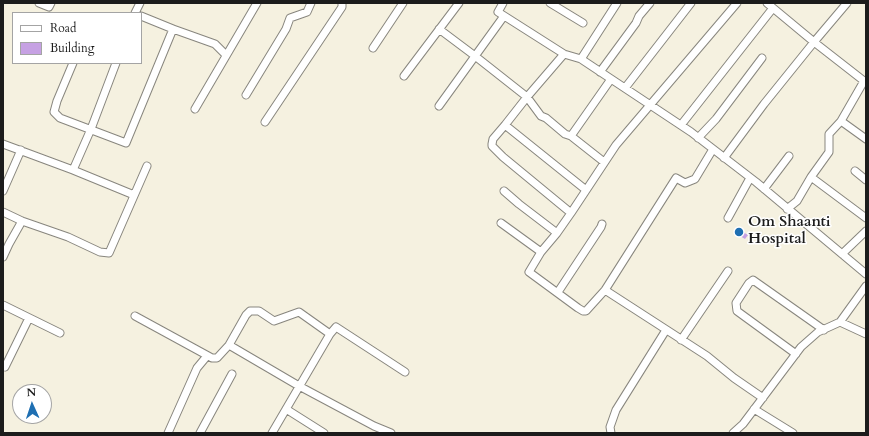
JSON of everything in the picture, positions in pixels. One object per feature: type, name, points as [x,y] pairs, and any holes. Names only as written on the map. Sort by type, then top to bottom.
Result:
[{"type":"street","points":[[39,3],[49,7],[51,3]]},
{"type":"street","points":[[136,12],[140,3]]},
{"type":"street","points":[[195,109],[257,3]]},
{"type":"street","points":[[246,95],[286,29],[290,18],[306,12],[311,3]]},
{"type":"street","points":[[265,122],[342,8],[342,3]]},
{"type":"street","points":[[373,48],[403,3]]},
{"type":"street","points":[[404,76],[458,3]]},
{"type":"street","points":[[503,3],[498,12],[564,54],[581,59],[681,125],[764,189],[866,274]]},
{"type":"street","points":[[550,3],[583,23]]},
{"type":"street","points":[[581,59],[617,3]]},
{"type":"street","points":[[600,72],[650,3]]},
{"type":"street","points":[[625,88],[691,3]]},
{"type":"street","points":[[713,150],[695,179],[685,182],[676,178],[605,290],[586,311],[529,272],[541,252],[557,233],[616,145],[737,3]]},
{"type":"street","points":[[724,158],[764,104],[847,3]]},
{"type":"street","points":[[681,125],[770,6],[864,81],[841,122],[830,134],[829,152],[811,177],[797,201],[787,208]]},
{"type":"street","points":[[142,16],[215,44],[226,55]]},
{"type":"street","points":[[439,106],[504,16]]},
{"type":"street","points":[[73,64],[54,112],[60,118],[126,143],[173,29]]},
{"type":"street","points":[[439,30],[527,97],[541,116],[546,118],[565,134],[570,136],[604,162]]},
{"type":"street","points":[[564,54],[493,140],[492,146],[503,157],[571,213]]},
{"type":"street","points":[[698,138],[716,119],[762,58]]},
{"type":"street","points":[[73,170],[91,129],[116,64]]},
{"type":"street","points":[[570,136],[611,79]]},
{"type":"street","points":[[841,122],[866,139]]},
{"type":"street","points":[[505,125],[586,190]]},
{"type":"street","points":[[3,144],[134,195]]},
{"type":"street","points":[[3,191],[21,150]]},
{"type":"street","points":[[764,189],[789,156]]},
{"type":"street","points":[[3,212],[22,221],[68,237],[100,252],[109,253],[147,166]]},
{"type":"street","points":[[855,171],[866,180]]},
{"type":"street","points":[[811,177],[866,218]]},
{"type":"street","points":[[728,218],[750,178]]},
{"type":"street","points":[[504,191],[557,233]]},
{"type":"street","points":[[3,257],[22,221]]},
{"type":"street","points":[[501,223],[541,252]]},
{"type":"street","points":[[558,292],[602,224]]},
{"type":"street","points":[[842,254],[866,231]]},
{"type":"street","points":[[681,340],[728,271]]},
{"type":"street","points":[[796,354],[737,311],[736,302],[749,283],[753,280],[824,330]]},
{"type":"street","points":[[733,433],[743,424],[801,348],[818,332],[840,322],[866,286]]},
{"type":"street","points":[[605,290],[707,356],[734,378],[763,398]]},
{"type":"street","points":[[3,305],[60,333]]},
{"type":"street","points":[[135,316],[212,358],[217,358],[229,345],[246,315],[250,311],[259,310],[274,321],[298,312],[330,334]]},
{"type":"street","points":[[5,367],[29,318]]},
{"type":"street","points":[[840,322],[866,334]]},
{"type":"street","points":[[272,433],[330,334],[336,327],[404,372]]},
{"type":"street","points":[[611,433],[610,427],[616,410],[666,330]]},
{"type":"street","points":[[229,345],[299,386],[374,426],[391,433]]},
{"type":"street","points":[[168,433],[197,368],[207,356]]},
{"type":"street","points":[[200,433],[232,374]]},
{"type":"street","points":[[286,409],[324,433]]},
{"type":"street","points":[[754,409],[793,433]]},
{"type":"building","points":[[738,229],[748,235],[745,239],[735,233]]},
{"type":"place","name":"Om Shaanti Hospital","points":[[739,232]]}]
